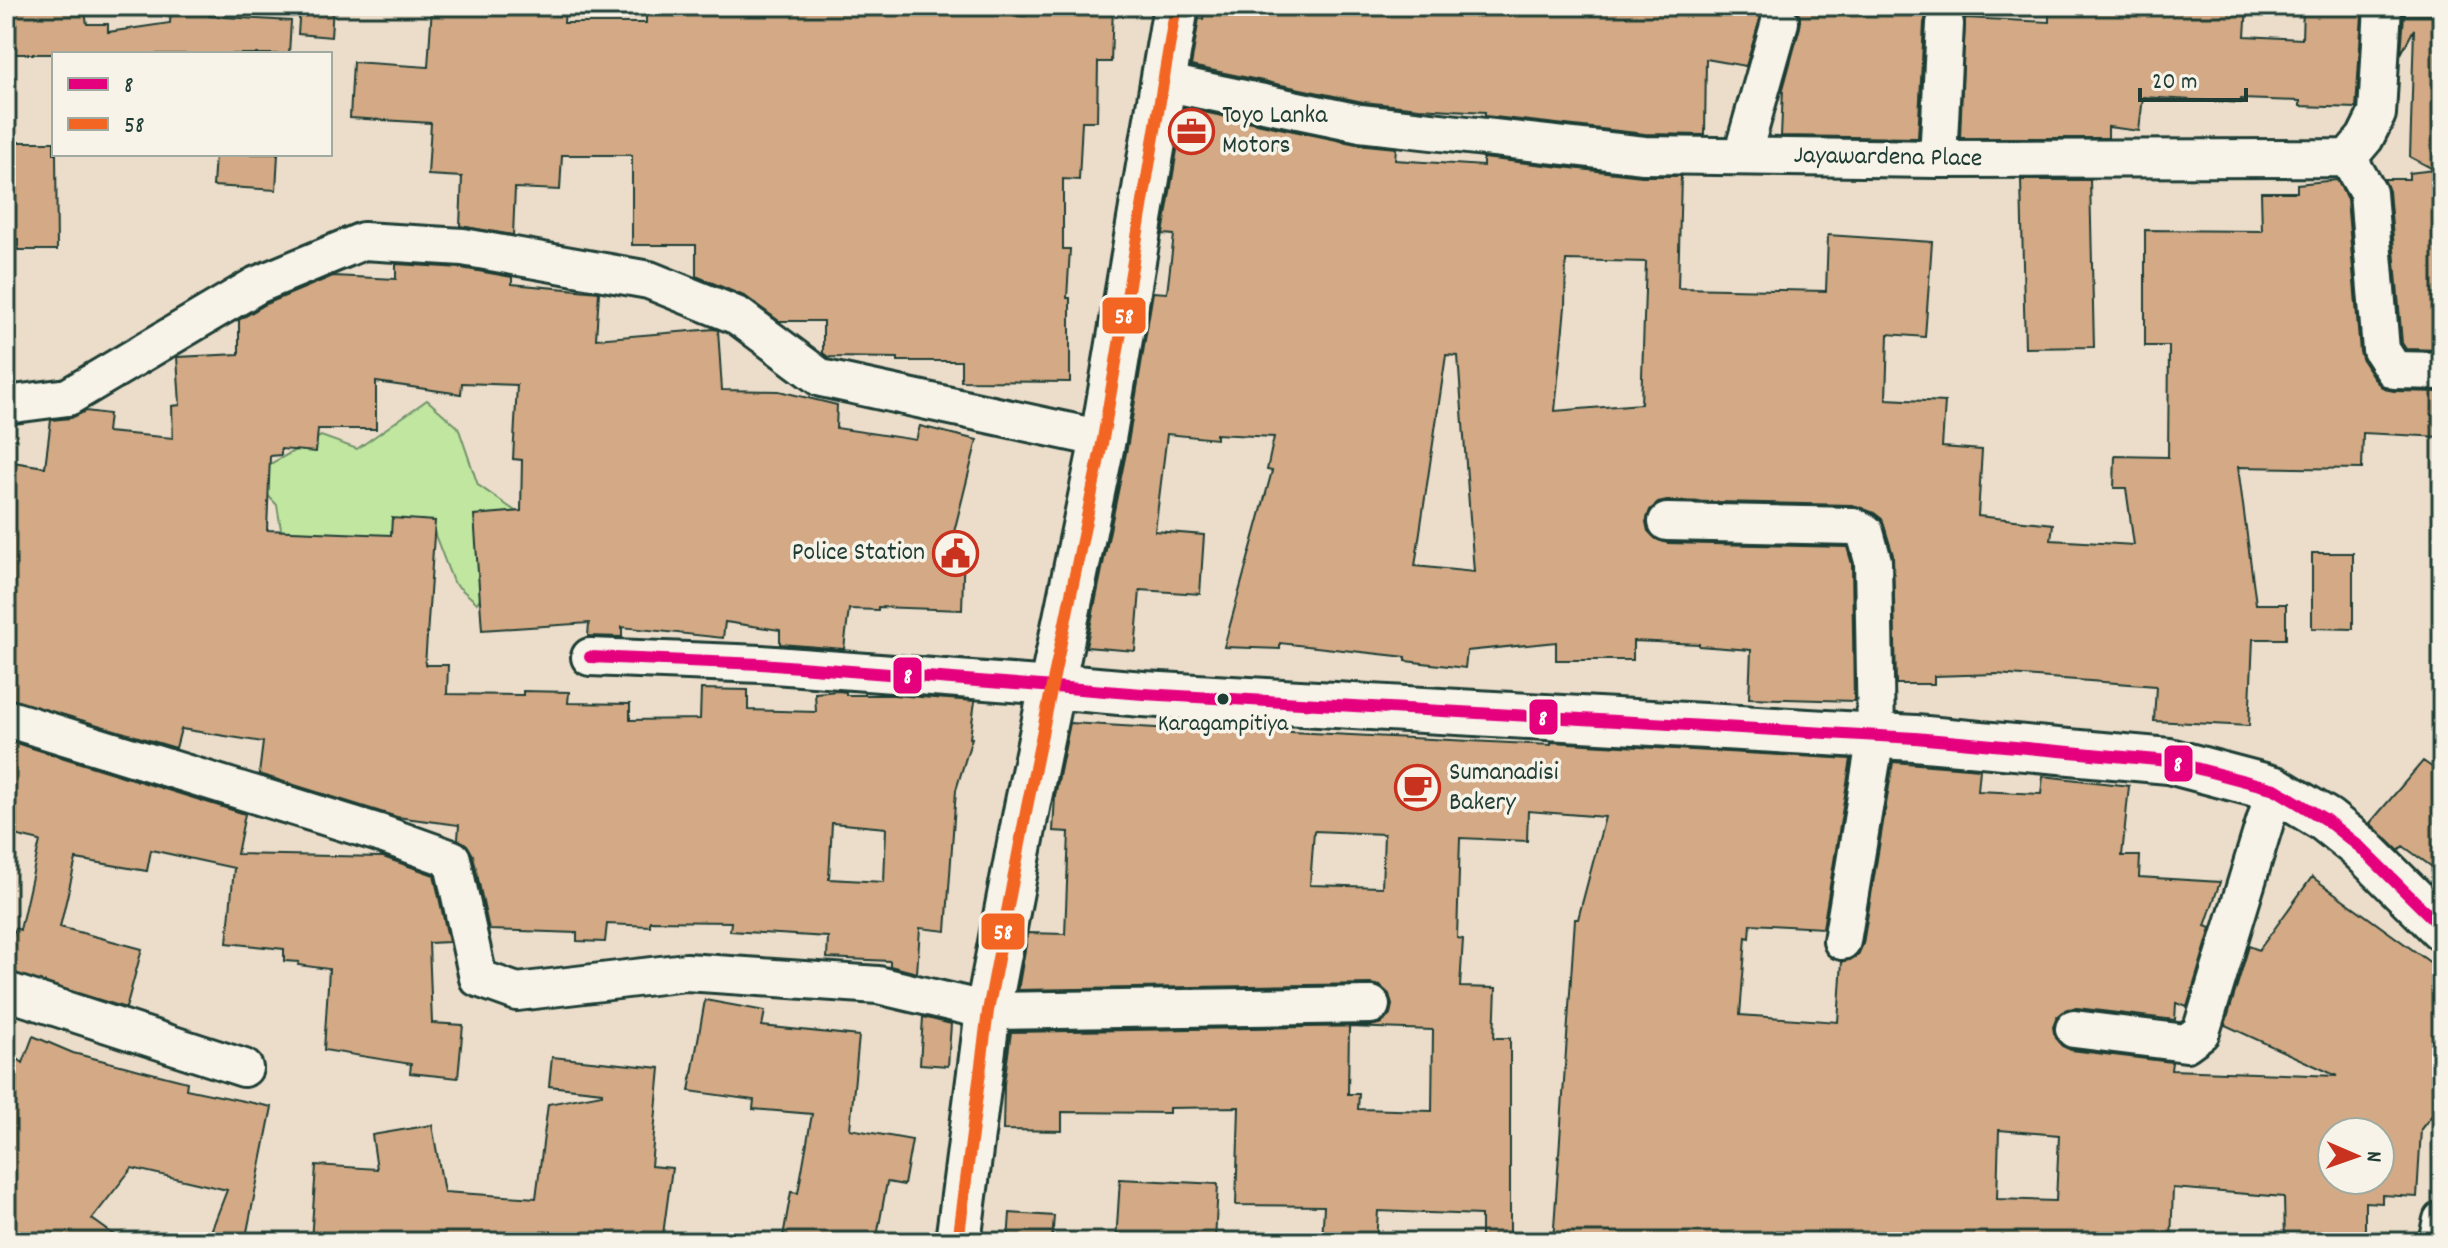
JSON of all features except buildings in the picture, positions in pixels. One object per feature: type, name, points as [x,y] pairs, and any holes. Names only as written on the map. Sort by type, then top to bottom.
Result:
[{"type":"main road","points":[[958,1242],[988,1011],[1103,439],[1176,6]]},
{"type":"main road","points":[[1051,686],[1159,695],[1915,738],[2169,761],[2275,789],[2326,820],[2361,848],[2442,928]]},
{"type":"street","points":[[2383,6],[2377,114],[2365,138],[2348,158],[2368,193],[2381,350],[2394,370],[2442,371]]},
{"type":"street","points":[[1742,156],[1780,22]]},
{"type":"street","points":[[1938,159],[1945,24]]},
{"type":"street","name":"Jayawardena Place","points":[[1163,82],[1360,123],[1644,155],[1938,159],[2348,158]]},
{"type":"street","points":[[6,405],[68,397],[257,285],[363,241],[463,247],[649,280],[738,316],[821,378],[1103,439]]},
{"type":"street","points":[[1667,522],[1853,526],[1865,532],[1873,561],[1876,736],[1842,941]]},
{"type":"street","points":[[590,657],[761,664],[1051,686]]},
{"type":"street","points":[[6,718],[379,833],[452,859],[478,978],[517,992],[686,972],[878,985],[988,1011],[1371,1005]]},
{"type":"street","points":[[2074,1029],[2186,1043],[2201,1032],[2275,789]]},
{"type":"street","points":[[6,991],[244,1068]]},
{"type":"street","points":[[2437,1242],[2442,1220]]},
{"type":"green space","points":[[427,400],[458,427],[478,485],[518,513],[497,571],[477,603],[453,582],[432,527],[296,620],[277,505],[258,485],[261,469],[321,436],[357,449]]},
{"type":"transit line","name":"58","points":[[958,1242],[988,1011],[1103,439],[1176,6]]},
{"type":"transit line","name":"8","points":[[590,657],[761,664],[1143,694],[1915,738],[2169,761],[2275,789],[2326,820],[2361,848],[2442,928]]},
{"type":"place","name":"Toyo Lanka Motors","points":[[1191,131]]},
{"type":"place","name":"Police Station","points":[[956,553]]},
{"type":"place","name":"Karagampitiya","points":[[1223,699]]},
{"type":"place","name":"Sumanadisi Bakery","points":[[1418,788]]}]
